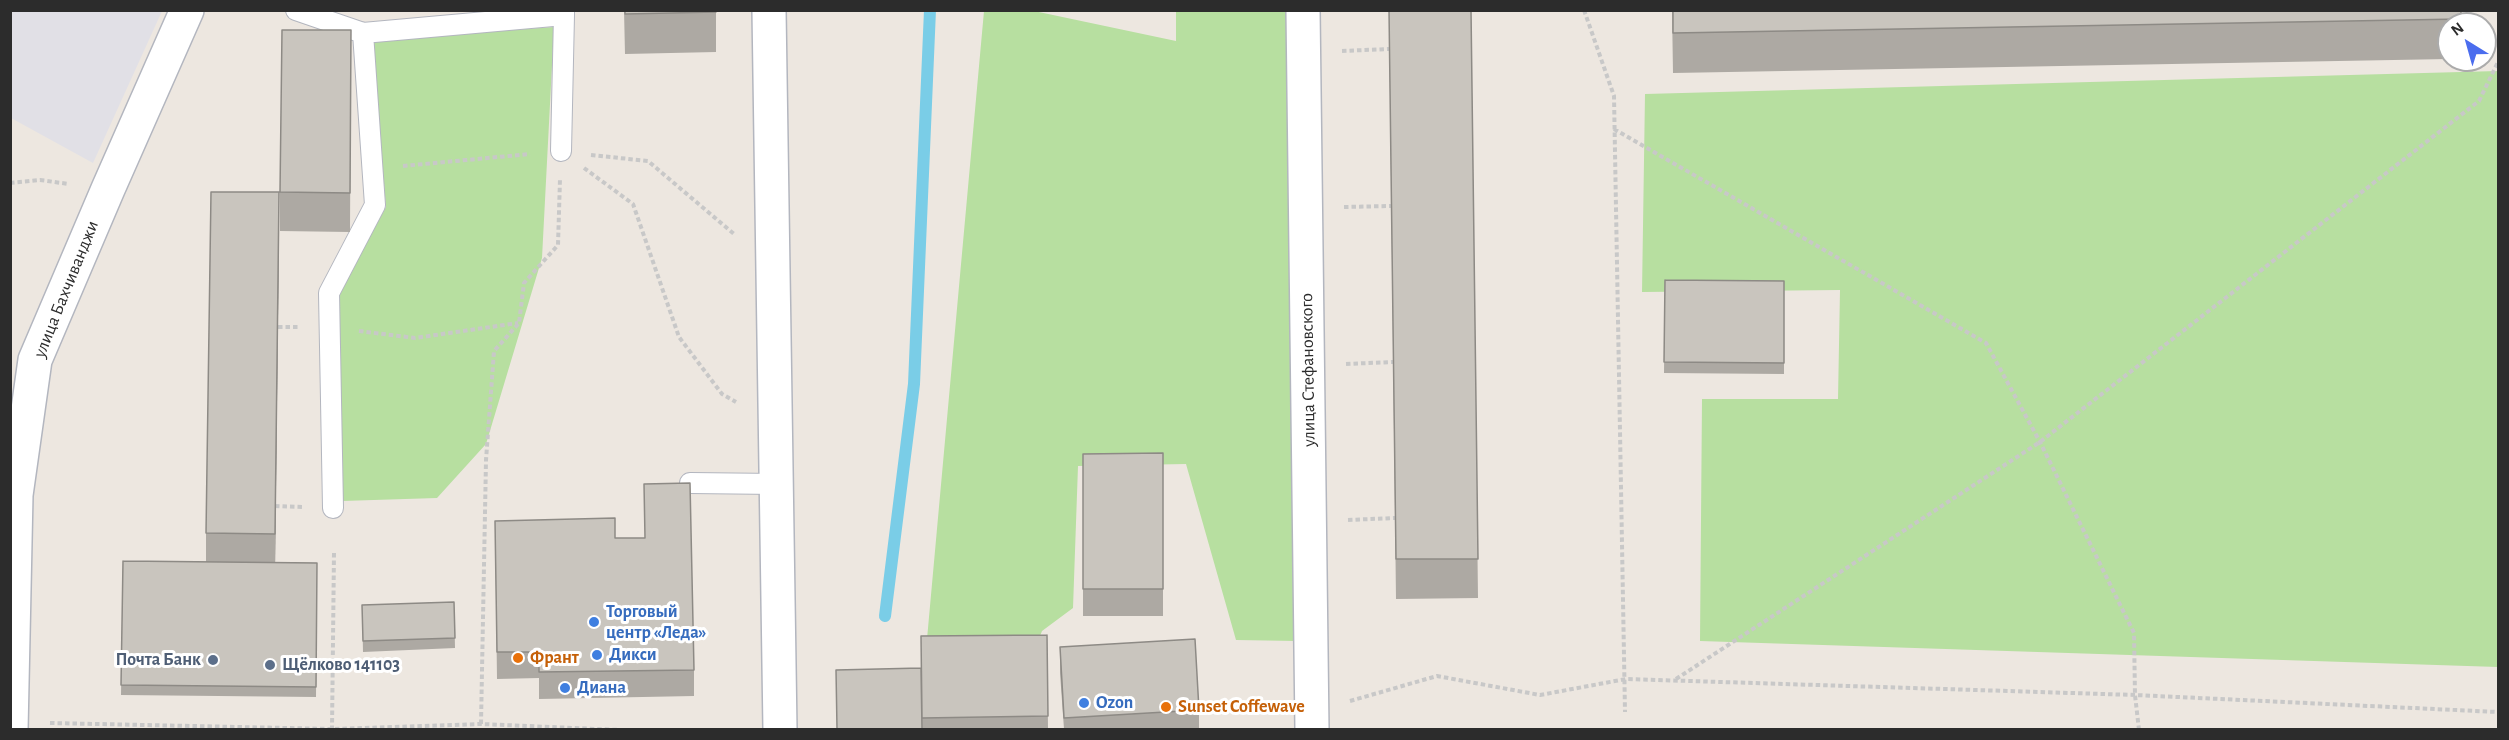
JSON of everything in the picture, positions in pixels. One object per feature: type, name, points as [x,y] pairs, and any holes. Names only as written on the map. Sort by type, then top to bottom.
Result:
[{"type":"street","name":"улица Бахчиванджи","points":[[11,726],[16,495],[35,360],[187,10]]},
{"type":"street","points":[[769,10],[780,729]]},
{"type":"street","name":"улица Стефановского","points":[[1304,10],[1312,720]]},
{"type":"lane","points":[[296,10],[363,33],[564,13],[561,152]]},
{"type":"lane","points":[[333,508],[329,293],[375,205],[363,33]]},
{"type":"lane","points":[[690,483],[777,484]]},
{"type":"path","points":[[1584,10],[1614,96],[1625,712]]},
{"type":"path","points":[[1304,52],[1389,50]]},
{"type":"path","points":[[1675,680],[2040,442],[2479,100],[2499,62]]},
{"type":"path","points":[[1614,129],[1986,343],[2040,442],[2134,633],[2135,695],[2139,729]]},
{"type":"path","points":[[481,724],[486,460],[494,351],[519,323],[524,283],[558,245],[561,152]]},
{"type":"path","points":[[561,152],[633,204],[679,337],[722,394],[776,424]]},
{"type":"path","points":[[372,169],[561,152],[648,161],[773,267]]},
{"type":"path","points":[[10,183],[40,180],[108,189]]},
{"type":"path","points":[[1306,208],[1391,206]]},
{"type":"path","points":[[278,327],[330,328],[415,338],[519,323]]},
{"type":"path","points":[[1308,365],[1393,362]]},
{"type":"path","points":[[1310,522],[1395,518]]},
{"type":"path","points":[[332,729],[334,552]]},
{"type":"path","points":[[1312,720],[1437,676],[1540,694],[1626,679],[2135,695],[2499,712]]},
{"type":"path","points":[[11,726],[332,729],[481,724],[620,729]]},
{"type":"shaded area","points":[[10,11],[162,11],[93,163],[11,118]]},
{"type":"green space","points":[[984,11],[1034,11],[1176,41],[1176,11],[1289,11],[1297,641],[1236,640],[1186,464],[1078,466],[1073,608],[1042,631],[1028,666],[925,661]]},
{"type":"green space","points":[[554,27],[542,258],[486,444],[437,498],[342,501],[339,292],[386,207],[372,40]]},
{"type":"green space","points":[[2497,71],[2498,667],[1700,641],[1702,399],[1838,399],[1840,290],[1642,292],[1645,94]]},
{"type":"building","points":[[625,10],[716,10],[716,12],[625,14]]},
{"type":"building","points":[[1389,10],[1471,10],[1478,559],[1396,559]]},
{"type":"building","points":[[1673,10],[2461,10],[2461,12],[2437,12],[2437,19],[1673,33]]},
{"type":"building","points":[[282,30],[351,30],[350,193],[280,192]]},
{"type":"building","points":[[211,192],[279,192],[275,534],[206,533]]},
{"type":"building","points":[[1665,280],[1784,281],[1784,363],[1664,362]]},
{"type":"building","points":[[1163,453],[1163,589],[1083,589],[1083,454]]},
{"type":"building","name":"Торговый центр «Леда»","points":[[690,483],[694,670],[539,672],[539,652],[497,652],[495,521],[615,518],[615,538],[645,538],[644,484]]},
{"type":"building","points":[[123,561],[317,563],[316,687],[121,685]]},
{"type":"building","points":[[454,602],[455,638],[363,641],[362,605]]},
{"type":"building","points":[[1047,635],[1048,716],[922,718],[921,636]]},
{"type":"building","points":[[1195,639],[1199,710],[1064,718],[1060,647]]},
{"type":"building","points":[[921,668],[922,729],[837,729],[836,670]]},
{"type":"waterway","points":[[885,616],[914,384],[930,10]]},
{"type":"place","name":"Торговый центр «Леда»","points":[[594,622]]},
{"type":"place","name":"Дикси","points":[[597,655]]},
{"type":"place","name":"Франт","points":[[518,658]]},
{"type":"place","name":"Почта Банк","points":[[213,660]]},
{"type":"place","name":"Щёлково 141103","points":[[270,665]]},
{"type":"place","name":"Диана","points":[[565,688]]},
{"type":"place","name":"Ozon","points":[[1084,703]]},
{"type":"place","name":"Sunset Coffewave","points":[[1166,707]]}]
